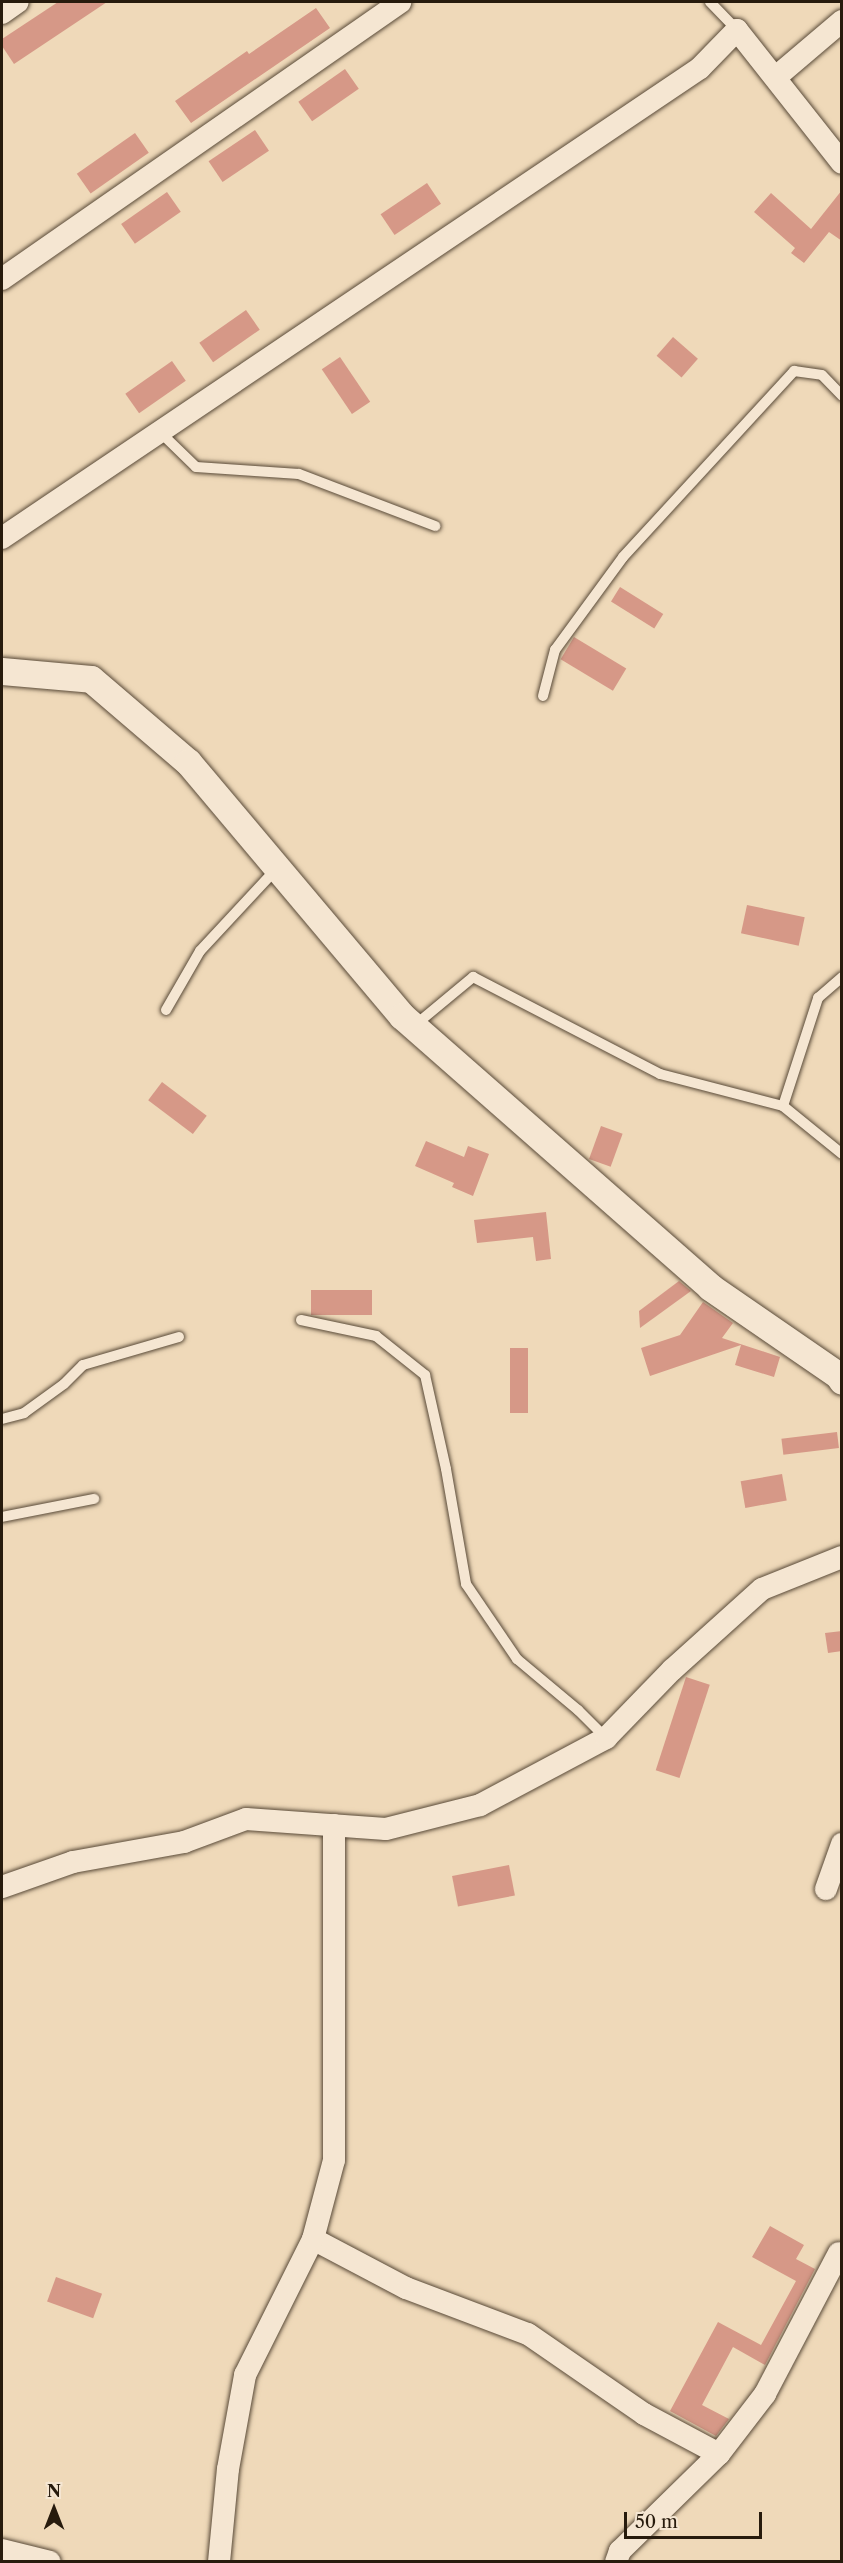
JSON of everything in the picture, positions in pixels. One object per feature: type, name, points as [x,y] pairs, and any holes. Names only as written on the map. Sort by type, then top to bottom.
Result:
[{"type":"street","points":[[2,13],[18,2]]},
{"type":"street","points":[[2,279],[400,2]]},
{"type":"street","points":[[776,77],[842,21]]},
{"type":"street","points":[[2,538],[700,68],[736,30],[776,77],[842,163]]},
{"type":"street","points":[[2,671],[91,679],[188,762],[402,1016],[710,1287],[840,1375]]},
{"type":"street","points":[[2,1887],[73,1862],[184,1842],[246,1819],[386,1829],[480,1805],[606,1738],[672,1670],[762,1589],[842,1557]]},
{"type":"street","points":[[219,2562],[228,2469],[245,2374],[314,2239],[334,2160],[334,1825]]},
{"type":"street","points":[[826,1890],[842,1844]]},
{"type":"street","points":[[314,2239],[406,2288],[528,2334],[644,2414],[719,2454]]},
{"type":"street","points":[[616,2562],[620,2551],[719,2454],[765,2394],[839,2253]]},
{"type":"street","points":[[2,2550],[50,2562]]},
{"type":"lane","points":[[710,2],[736,30]]},
{"type":"lane","points":[[543,696],[555,650],[623,558],[794,371],[822,375],[842,396]]},
{"type":"lane","points":[[160,432],[196,467],[299,474],[435,526]]},
{"type":"lane","points":[[166,1010],[200,951],[277,868]]},
{"type":"lane","points":[[414,1026],[473,976],[660,1074],[783,1106],[842,1154]]},
{"type":"lane","points":[[783,1106],[818,998],[842,976]]},
{"type":"lane","points":[[301,1320],[376,1336],[425,1375],[446,1469],[466,1584],[517,1659],[579,1710],[606,1738]]},
{"type":"lane","points":[[2,1419],[24,1413],[64,1384],[82,1365],[179,1337]]},
{"type":"lane","points":[[2,1517],[94,1500]]},
{"type":"building","points":[[58,2],[107,2],[14,64],[2,46],[2,39]]},
{"type":"building","points":[[316,8],[330,28],[191,123],[175,101],[247,51],[249,54]]},
{"type":"building","points":[[345,69],[359,89],[312,121],[298,102]]},
{"type":"building","points":[[255,130],[269,151],[223,182],[209,161]]},
{"type":"building","points":[[135,133],[149,153],[91,193],[77,174]]},
{"type":"building","points":[[427,183],[441,204],[395,235],[381,214]]},
{"type":"building","points":[[842,190],[842,241],[829,232],[804,263],[791,253],[795,248],[754,212],[771,193],[811,229]]},
{"type":"building","points":[[167,192],[181,212],[135,244],[121,224]]},
{"type":"building","points":[[246,310],[260,330],[213,362],[199,343]]},
{"type":"building","points":[[673,337],[698,359],[682,378],[657,356]]},
{"type":"building","points":[[340,357],[370,402],[352,414],[322,369]]},
{"type":"building","points":[[172,361],[186,381],[139,413],[125,394]]},
{"type":"building","points":[[620,587],[663,614],[654,628],[611,601]]},
{"type":"building","points":[[574,637],[626,668],[613,691],[561,659]]},
{"type":"building","points":[[747,905],[805,917],[799,946],[741,933]]},
{"type":"building","points":[[162,1082],[207,1116],[193,1134],[148,1100]]},
{"type":"building","points":[[601,1126],[623,1134],[611,1167],[589,1159]]},
{"type":"building","points":[[426,1141],[464,1157],[468,1146],[489,1154],[473,1196],[452,1187],[454,1183],[415,1166]]},
{"type":"building","points":[[546,1212],[551,1259],[536,1261],[533,1237],[477,1243],[474,1220]]},
{"type":"building","points":[[679,1281],[691,1291],[640,1328],[639,1311]]},
{"type":"building","points":[[311,1290],[372,1290],[372,1315],[311,1315]]},
{"type":"building","points":[[703,1302],[733,1323],[722,1338],[780,1357],[774,1377],[735,1365],[741,1345],[650,1376],[641,1348],[680,1335]]},
{"type":"building","points":[[510,1348],[528,1348],[528,1413],[510,1413]]},
{"type":"building","points":[[837,1432],[839,1448],[783,1455],[781,1439]]},
{"type":"building","points":[[782,1474],[787,1501],[745,1508],[741,1481]]},
{"type":"building","points":[[842,1631],[842,1651],[828,1653],[825,1633]]},
{"type":"building","points":[[686,1677],[710,1685],[679,1778],[656,1770]]},
{"type":"building","points":[[509,1865],[515,1895],[458,1906],[452,1876]]},
{"type":"building","points":[[770,2226],[804,2245],[796,2259],[815,2269],[765,2365],[733,2347],[702,2405],[729,2419],[716,2436],[670,2411],[718,2322],[761,2345],[796,2281],[752,2257]]},
{"type":"building","points":[[56,2277],[102,2294],[93,2318],[47,2301]]}]
